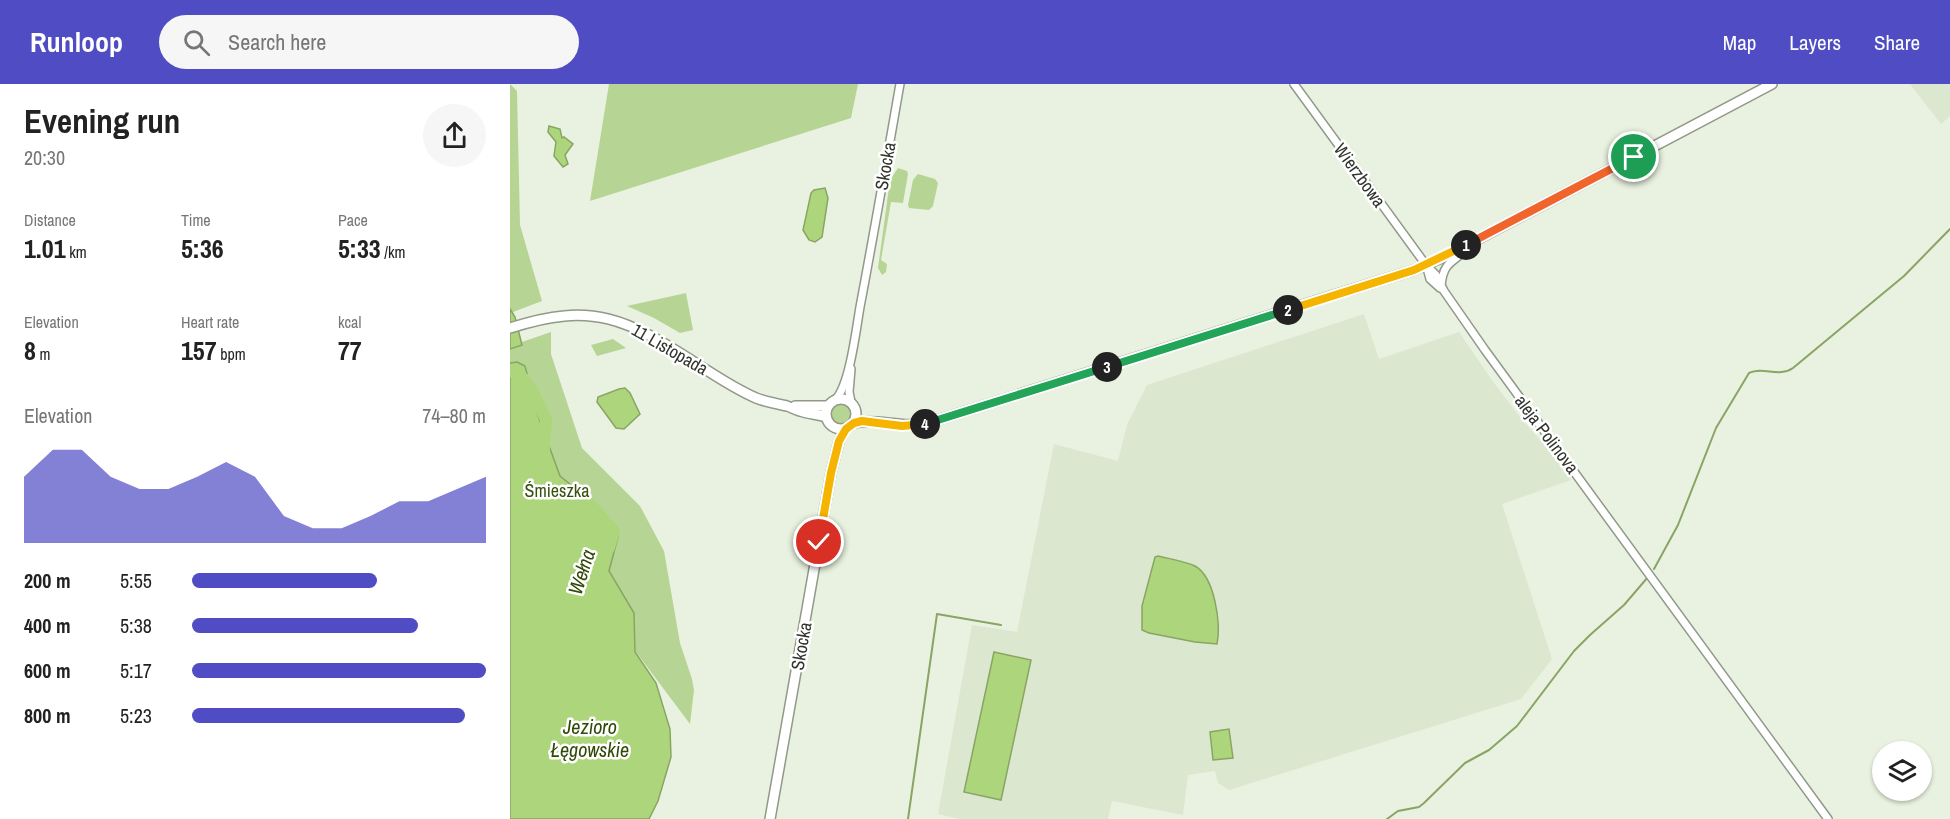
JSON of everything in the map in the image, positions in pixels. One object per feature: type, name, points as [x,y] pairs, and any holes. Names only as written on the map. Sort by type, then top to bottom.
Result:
[{"type":"main road","points":[[912,425],[866,415],[847,399],[836,399],[828,406],[826,417],[836,428],[869,421],[902,426],[912,425],[922,424],[946,418],[1426,265],[1772,84]]},
{"type":"main road","name":"11 Listopada","points":[[510,328],[547,317],[588,315],[607,318],[652,336],[756,398],[826,417]]},
{"type":"main road","name":"11 Listopada","points":[[789,407],[828,406]]},
{"type":"main road","points":[[850,426],[854,406]]},
{"type":"main road","name":"Skocka","points":[[831,473],[834,442],[832,426]]},
{"type":"main road","name":"Skocka","points":[[770,819],[831,473],[839,441],[850,426]]},
{"type":"street","name":"Skocka","points":[[836,399],[844,388],[852,355],[868,275],[900,84]]},
{"type":"street","name":"Wierzbowa","points":[[1294,84],[1426,265]]},
{"type":"street","points":[[1442,288],[1442,275],[1447,263],[1460,256],[1472,242]]},
{"type":"street","name":"aleja Polinova","points":[[1426,265],[1430,279],[1442,288],[1828,819]]},
{"type":"street","name":"Skocka","points":[[852,355],[849,392],[854,406]]},
{"type":"shaded area","points":[[1910,84],[1950,84],[1950,116],[1941,124]]},
{"type":"shaded area","points":[[1364,314],[1379,359],[1459,332],[1494,383],[1571,480],[1502,504],[1552,659],[1521,699],[1229,790],[1218,783],[1215,771],[1188,775],[1183,815],[1112,801],[1108,819],[960,819],[938,814],[972,625],[1017,632],[1054,444],[1118,461],[1127,425],[1147,385]]},
{"type":"green space","name":"Śmieszka","points":[[510,84],[517,91],[520,225],[542,301],[513,312],[522,342],[551,332],[551,354],[582,448],[640,506],[664,551],[680,643],[694,690],[690,724],[627,640],[510,515]]},
{"type":"green space","points":[[609,84],[858,84],[851,118],[590,201]]},
{"type":"green space","points":[[898,168],[907,171],[908,174],[903,203],[891,202],[881,260],[887,264],[886,272],[882,275],[878,268],[890,180]]},
{"type":"green space","points":[[918,174],[935,179],[938,183],[933,206],[929,210],[909,208],[908,205],[913,180]]},
{"type":"green space","points":[[686,293],[693,330],[680,333],[627,306]]},
{"type":"green space","points":[[613,339],[626,348],[597,356],[591,345]]},
{"type":"green space","points":[[841,403],[849,406],[852,414],[849,422],[841,425],[833,422],[830,414],[833,406]]},
{"type":"water","points":[[549,126],[560,129],[562,138],[564,137],[573,144],[565,155],[568,164],[563,167],[554,156],[556,142],[548,132]]},
{"type":"water","points":[[825,188],[828,198],[822,237],[815,242],[809,240],[803,230],[811,193],[814,190]]},
{"type":"water","points":[[510,309],[515,317],[522,345],[510,349]]},
{"type":"water","name":"Jezioro Łęgowskie","points":[[517,362],[525,366],[537,413],[560,476],[576,489],[618,537],[609,571],[634,613],[635,652],[656,683],[670,729],[671,757],[658,801],[649,819],[510,819],[510,363]]},
{"type":"water","points":[[625,388],[630,393],[640,414],[624,429],[616,428],[597,402],[598,397]]},
{"type":"water","points":[[1155,557],[1182,561],[1195,566],[1202,572],[1212,590],[1215,602],[1218,625],[1217,644],[1195,642],[1142,630],[1142,606]]},
{"type":"water","points":[[994,652],[1031,660],[1001,800],[964,792]]},
{"type":"water","points":[[1229,729],[1233,758],[1213,760],[1210,732]]},
{"type":"waterway","points":[[1654,569],[1678,525],[1716,428],[1749,373],[1754,371],[1782,372],[1793,368],[1904,276],[1950,229]]},
{"type":"waterway","name":"Wełna","points":[[510,370],[524,379],[546,420],[544,448]]},
{"type":"waterway","name":"Wełna","points":[[573,491],[587,501],[614,531],[609,548]]},
{"type":"waterway","points":[[1387,819],[1398,811],[1419,807],[1465,763],[1489,750],[1517,726],[1574,651],[1624,605],[1648,577]]},
{"type":"waterway","points":[[908,819],[937,614],[1001,625]]},
{"type":"route","points":[[819,542],[839,441],[846,429],[854,423],[869,421],[902,426],[928,423],[1414,270],[1448,255],[1634,157]]}]
